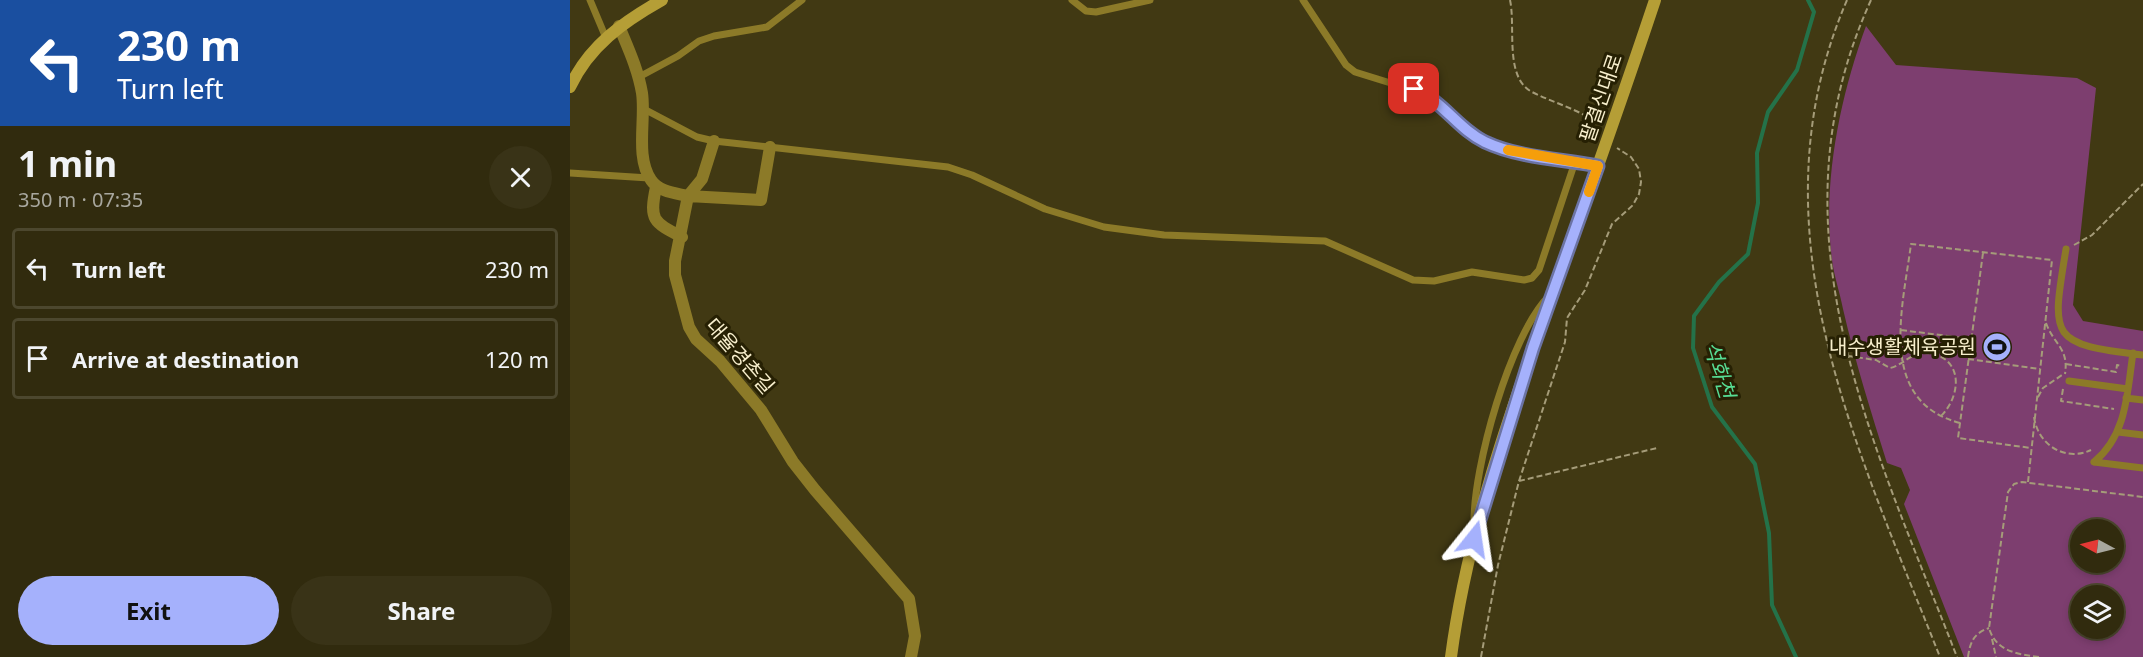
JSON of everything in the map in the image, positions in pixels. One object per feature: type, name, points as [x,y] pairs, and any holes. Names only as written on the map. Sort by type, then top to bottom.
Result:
[{"type":"main road","points":[[570,87],[590,54],[606,38],[619,26],[662,0]]},
{"type":"main road","name":"팔결신대로","points":[[1451,657],[1474,539],[1510,417],[1594,166],[1606,144],[1655,0]]},
{"type":"street","points":[[619,26],[639,77],[644,109],[644,153],[652,182],[653,218],[660,226],[682,237]]},
{"type":"street","points":[[688,196],[702,179],[714,141]]},
{"type":"street","points":[[652,182],[688,196],[761,200],[770,147]]},
{"type":"street","name":"대율경촌길","points":[[688,196],[682,237],[675,261],[675,275],[688,327],[696,339],[720,361],[761,410],[793,462],[909,599],[915,636],[911,657]]},
{"type":"lane","points":[[590,0],[606,38]]},
{"type":"lane","points":[[639,77],[706,39],[767,27],[802,0]]},
{"type":"lane","points":[[1072,0],[1086,11],[1096,12],[1150,0]]},
{"type":"lane","points":[[1303,0],[1346,65],[1355,72],[1426,94],[1482,141],[1507,150],[1594,166]]},
{"type":"lane","points":[[644,109],[698,137],[714,141],[959,170],[1045,209],[1104,226],[1164,235],[1325,241],[1413,280],[1423,282],[1472,272],[1524,280],[1532,278],[1539,270],[1575,162]]},
{"type":"lane","points":[[570,173],[652,182]]},
{"type":"lane","points":[[2066,249],[2056,313],[2060,328],[2073,341],[2085,347],[2143,355]]},
{"type":"lane","points":[[2133,353],[2118,432],[2111,445],[2094,462],[2143,468]]},
{"type":"lane","points":[[2067,377],[2127,389]]},
{"type":"lane","points":[[2126,398],[2143,400]]},
{"type":"lane","points":[[2118,432],[2143,435]]},
{"type":"path","points":[[1510,0],[1514,19],[1516,74],[1522,85],[1532,92],[1588,117],[1593,126],[1594,166]]},
{"type":"path","points":[[1847,0],[1828,57],[1811,134],[1807,198],[1813,273],[1828,354],[1847,412],[1940,657]]},
{"type":"path","points":[[1871,0],[1850,51],[1840,84],[1833,121],[1826,192],[1830,267],[1848,356],[1880,460],[1957,657]]},
{"type":"path","points":[[1481,657],[1498,565],[1519,481],[1565,342],[1567,318],[1585,290],[1612,224],[1633,205],[1639,194],[1641,182],[1631,157],[1623,150],[1606,144]]},
{"type":"path","points":[[2066,249],[2092,235],[2143,184]]},
{"type":"path","points":[[1960,423],[1941,416],[1916,395],[1907,381],[1902,364],[1901,330],[1911,244],[2052,260],[2028,482]]},
{"type":"path","points":[[1983,252],[1958,438],[2031,448]]},
{"type":"path","points":[[1901,330],[1971,339]]},
{"type":"path","points":[[1848,356],[1876,360],[1890,368],[1902,364],[1912,355],[1924,353],[1944,361],[1957,377],[1957,388],[1954,400],[1941,416]]},
{"type":"path","points":[[1968,359],[2040,369]]},
{"type":"path","points":[[2066,364],[2116,372],[2117,365],[2131,367]]},
{"type":"path","points":[[2036,400],[2043,388],[2067,377]]},
{"type":"path","points":[[2114,408],[2114,415]]},
{"type":"path","points":[[2034,413],[2041,438],[2050,447],[2062,453],[2075,454],[2094,448]]},
{"type":"path","points":[[1519,481],[1657,448]]},
{"type":"path","points":[[1996,657],[1989,628],[2008,492],[2014,484],[2028,482],[2143,497]]},
{"type":"path","points":[[1968,657],[1973,638],[1979,631],[1989,628]]},
{"type":"path","points":[[1992,638],[1999,646],[2011,652],[2039,657]]},
{"type":"shaded area","name":"내수생활체육공원","points":[[1866,26],[1896,65],[2077,78],[2096,88],[2073,305],[2083,321],[2143,331],[2143,657],[1964,657],[1904,504],[1910,490],[1901,468],[1887,463],[1858,367],[1833,266],[1829,201],[1836,141],[1848,82]]},
{"type":"waterway","name":"석화천","points":[[1796,657],[1772,605],[1769,533],[1755,464],[1712,407],[1693,348],[1694,316],[1719,282],[1748,254],[1758,203],[1757,153],[1768,112],[1797,70],[1814,12],[1808,0]]},
{"type":"slow traffic","points":[[1508,150],[1598,166],[1589,192]]},
{"type":"place","name":"내수생활체육공원","points":[[1997,347]]},
{"type":"route","points":[[1414,89],[1437,101],[1482,141],[1507,150],[1598,166],[1533,348],[1497,458],[1474,539]]}]
